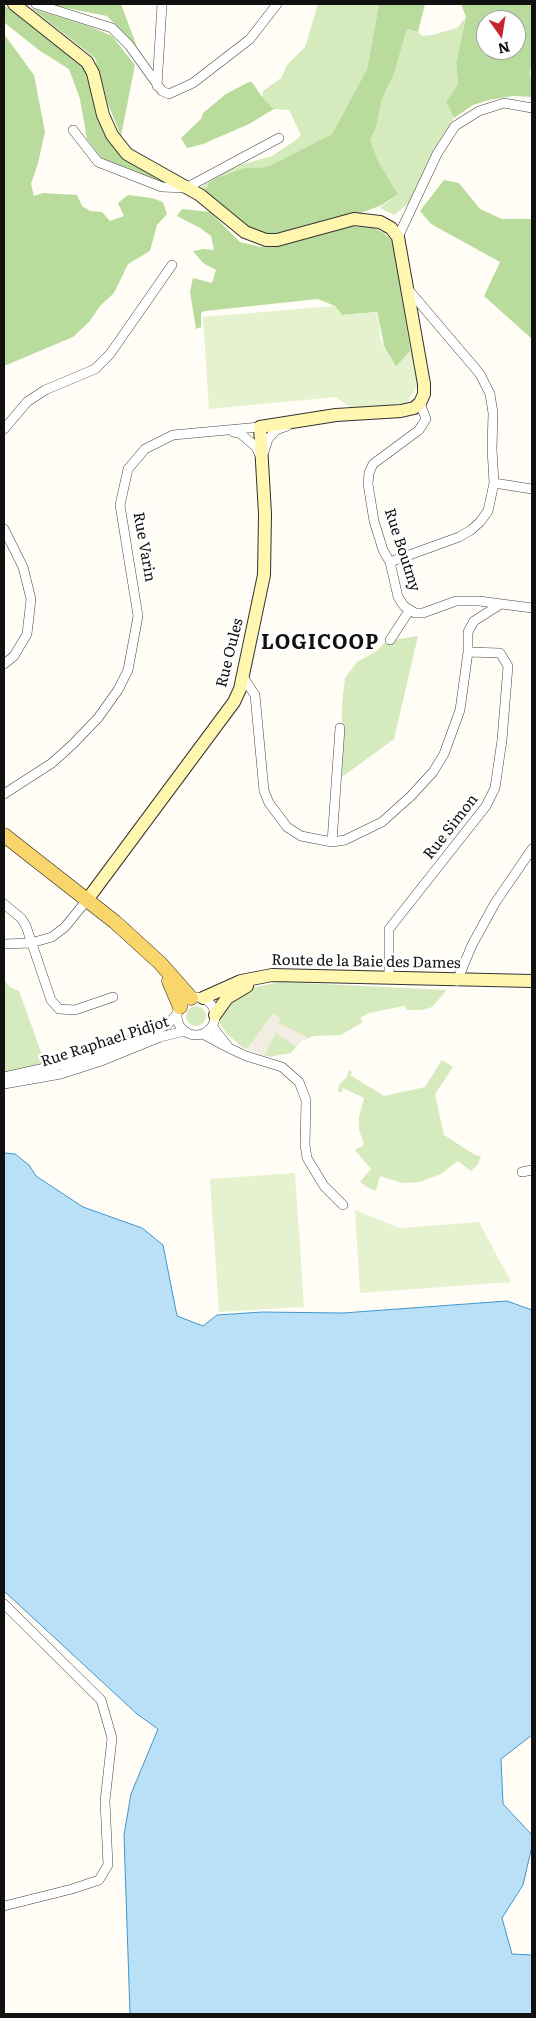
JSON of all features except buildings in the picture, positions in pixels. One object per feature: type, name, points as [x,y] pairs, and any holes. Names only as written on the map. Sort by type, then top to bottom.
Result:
[{"type":"main road","points":[[4,835],[87,900],[160,963],[197,998]]},
{"type":"main road","points":[[160,963],[178,1010]]},
{"type":"street","points":[[14,4],[87,62],[93,73],[103,115],[112,135],[127,154],[200,195],[245,232],[266,240],[288,238],[354,219],[382,223],[391,228],[398,237],[437,154],[454,126],[479,111],[504,103],[532,108]]},
{"type":"street","points":[[36,4],[112,28],[129,45],[157,86],[169,94],[193,83],[250,39],[277,4]]},
{"type":"street","points":[[157,86],[162,4]]},
{"type":"street","points":[[72,130],[98,162],[162,186],[186,188],[279,138]]},
{"type":"street","name":"Rue Boutmy","points":[[398,237],[424,384],[424,394],[420,403],[425,411],[426,419],[419,430],[373,464],[369,473],[368,484],[374,521],[383,550],[390,562],[398,597],[410,611],[423,614],[456,601],[532,608]]},
{"type":"street","points":[[4,429],[27,402],[46,390],[95,369],[110,354],[172,265]]},
{"type":"street","points":[[390,562],[459,537],[471,530],[488,511],[494,483],[492,449],[493,413],[490,394],[480,374],[406,286]]},
{"type":"street","name":"Rue Varin","points":[[4,794],[52,762],[73,744],[98,718],[118,690],[128,670],[138,616],[120,505],[128,469],[146,449],[172,435],[260,427],[310,418],[401,411],[414,408],[420,403]]},
{"type":"street","points":[[262,459],[268,439],[276,430],[310,418]]},
{"type":"street","name":"Rue Oules","points":[[87,900],[234,702],[243,677],[264,575],[265,514],[260,427]]},
{"type":"street","points":[[224,430],[241,434],[256,447],[262,459]]},
{"type":"street","points":[[494,483],[532,490]]},
{"type":"street","points":[[4,529],[23,567],[31,599],[27,634],[14,656],[4,664]]},
{"type":"street","points":[[243,677],[255,695],[264,791],[269,804],[287,827],[301,836],[332,842],[351,838],[382,822],[412,796],[433,772],[444,754],[460,710],[468,652],[468,632],[474,621],[501,604]]},
{"type":"street","name":"Rue Boutmy","points":[[390,640],[410,611]]},
{"type":"street","name":"Rue Simon","points":[[389,978],[389,929],[486,806],[495,788],[502,740],[508,666],[500,653],[468,652]]},
{"type":"street","points":[[332,842],[340,728]]},
{"type":"street","points":[[457,981],[472,945],[495,903],[532,850]]},
{"type":"street","points":[[4,944],[31,943],[52,937],[65,927],[87,900]]},
{"type":"street","points":[[4,904],[21,918],[51,1000],[59,1010],[75,1010],[113,997]]},
{"type":"street","name":"Route de la Baie des Dames","points":[[197,998],[241,981],[272,974],[457,981],[532,981]]},
{"type":"street","name":"Route de la Baie des Dames","points":[[214,1020],[226,998],[241,987],[273,979],[457,986],[532,986]]},
{"type":"street","points":[[229,1048],[214,1020],[211,1005],[197,998],[178,1010],[179,1024],[185,1031],[194,1035],[203,1034],[229,1048],[246,1056],[282,1067],[299,1082],[306,1100],[305,1145],[307,1158],[324,1186],[343,1205]]},
{"type":"street","name":"Rue Raphael Pidjot","points":[[4,1077],[81,1060],[168,1024],[178,1010]]},
{"type":"street","points":[[203,1034],[214,1020]]},
{"type":"street","name":"Rue Raphael Pidjot","points":[[4,1084],[61,1074],[101,1061],[160,1037],[185,1031]]},
{"type":"street","points":[[522,1172],[532,1170]]},
{"type":"street","points":[[4,1604],[101,1700],[112,1738],[105,1801],[108,1865],[99,1880],[72,1889],[4,1906]]},
{"type":"green space","points":[[46,4],[121,4],[137,47],[107,16]]},
{"type":"green space","points":[[318,4],[379,4],[367,69],[332,134],[267,167],[245,168],[209,183],[205,191],[201,187],[217,176],[240,165],[272,156],[301,135],[289,110],[274,109],[262,97],[263,91],[281,78],[287,65],[305,47]]},
{"type":"green space","points":[[379,4],[425,4],[418,32],[407,29],[394,74],[382,99],[376,128],[370,140],[378,161],[398,194],[382,205],[345,219],[285,233],[265,235],[246,228],[205,191],[209,183],[217,178],[245,168],[267,167],[332,134],[367,69]]},
{"type":"green space","points":[[461,4],[532,4],[532,59],[530,75],[532,97],[513,96],[489,100],[473,105],[454,118],[446,101],[458,84],[456,63],[466,17]]},
{"type":"green space","points":[[4,5],[84,67],[95,102],[128,160],[165,184],[106,164],[87,139],[80,99],[69,69],[40,51],[5,23]]},
{"type":"green space","points":[[31,8],[91,27],[112,36],[135,65],[121,136],[108,104],[95,58]]},
{"type":"green space","points":[[466,17],[456,63],[458,84],[446,101],[454,118],[431,156],[409,203],[394,215],[380,208],[398,194],[378,161],[370,140],[376,128],[382,99],[394,74],[407,29],[418,32],[422,36],[432,35],[457,28]]},
{"type":"green space","points":[[4,34],[34,75],[45,132],[31,184],[34,196],[43,193],[77,195],[82,206],[90,211],[102,212],[110,221],[124,216],[118,203],[128,195],[152,198],[163,202],[167,214],[157,225],[150,251],[128,264],[114,293],[73,337],[4,366]]},
{"type":"green space","points":[[252,82],[262,97],[274,109],[249,124],[203,144],[187,148],[181,138],[201,119],[203,113],[226,94]]},
{"type":"green space","points":[[444,180],[459,183],[480,209],[502,219],[532,219],[532,339],[484,296],[500,262],[431,224],[420,211]]},
{"type":"green space","points":[[182,209],[210,212],[240,242],[261,247],[301,240],[352,226],[374,228],[384,233],[393,241],[416,386],[393,368],[386,354],[377,312],[342,315],[335,306],[318,299],[205,311],[201,313],[201,327],[196,329],[190,292],[193,278],[212,283],[216,270],[203,263],[193,251],[214,250],[211,236],[177,216]]},
{"type":"green space","points":[[335,306],[342,315],[378,312],[380,339],[396,366],[412,349],[420,383],[406,404],[352,409],[336,397],[209,409],[203,317]]},
{"type":"green space","points":[[418,636],[394,739],[342,777],[342,705],[345,678],[357,662],[377,651],[386,641]]},
{"type":"green space","points":[[4,980],[10,987],[19,991],[44,1060],[55,1064],[4,1075]]},
{"type":"green space","points":[[281,982],[447,990],[432,1007],[422,1010],[407,1010],[404,1006],[369,1013],[360,1018],[363,1022],[341,1035],[314,1036],[301,1041],[291,1053],[269,1057],[242,1047],[226,1033],[220,1023],[221,1011],[236,995],[254,987]]},
{"type":"green space","points":[[192,1006],[200,1006],[206,1012],[206,1020],[200,1026],[192,1026],[186,1020],[186,1012]]},
{"type":"green space","points":[[442,1060],[453,1067],[435,1094],[444,1135],[475,1155],[481,1156],[478,1164],[471,1171],[458,1161],[441,1174],[420,1182],[403,1183],[380,1176],[376,1191],[367,1187],[360,1182],[371,1169],[355,1150],[364,1145],[359,1129],[359,1117],[364,1098],[343,1088],[341,1093],[338,1091],[339,1085],[347,1077],[349,1070],[352,1072],[350,1075],[384,1096],[425,1087]]},
{"type":"green space","points":[[295,1173],[304,1307],[219,1312],[210,1179]]},
{"type":"green space","points":[[355,1210],[400,1228],[479,1222],[511,1282],[360,1293]]},
{"type":"shaded area","points":[[273,1013],[281,1019],[279,1023],[309,1038],[301,1041],[296,1047],[276,1033],[264,1056],[247,1049]]},
{"type":"water","points":[[4,1153],[15,1154],[29,1165],[36,1176],[83,1207],[142,1228],[163,1245],[177,1316],[203,1326],[217,1315],[262,1312],[343,1313],[507,1301],[532,1310],[532,1735],[501,1759],[503,1804],[532,1835],[532,1846],[523,1885],[502,1918],[512,1954],[532,1955],[532,2014],[130,2014],[124,1835],[131,1794],[158,1729],[137,1714],[4,1591]]},
{"type":"district","name":"LOGICOOP","points":[[320,643]]}]
